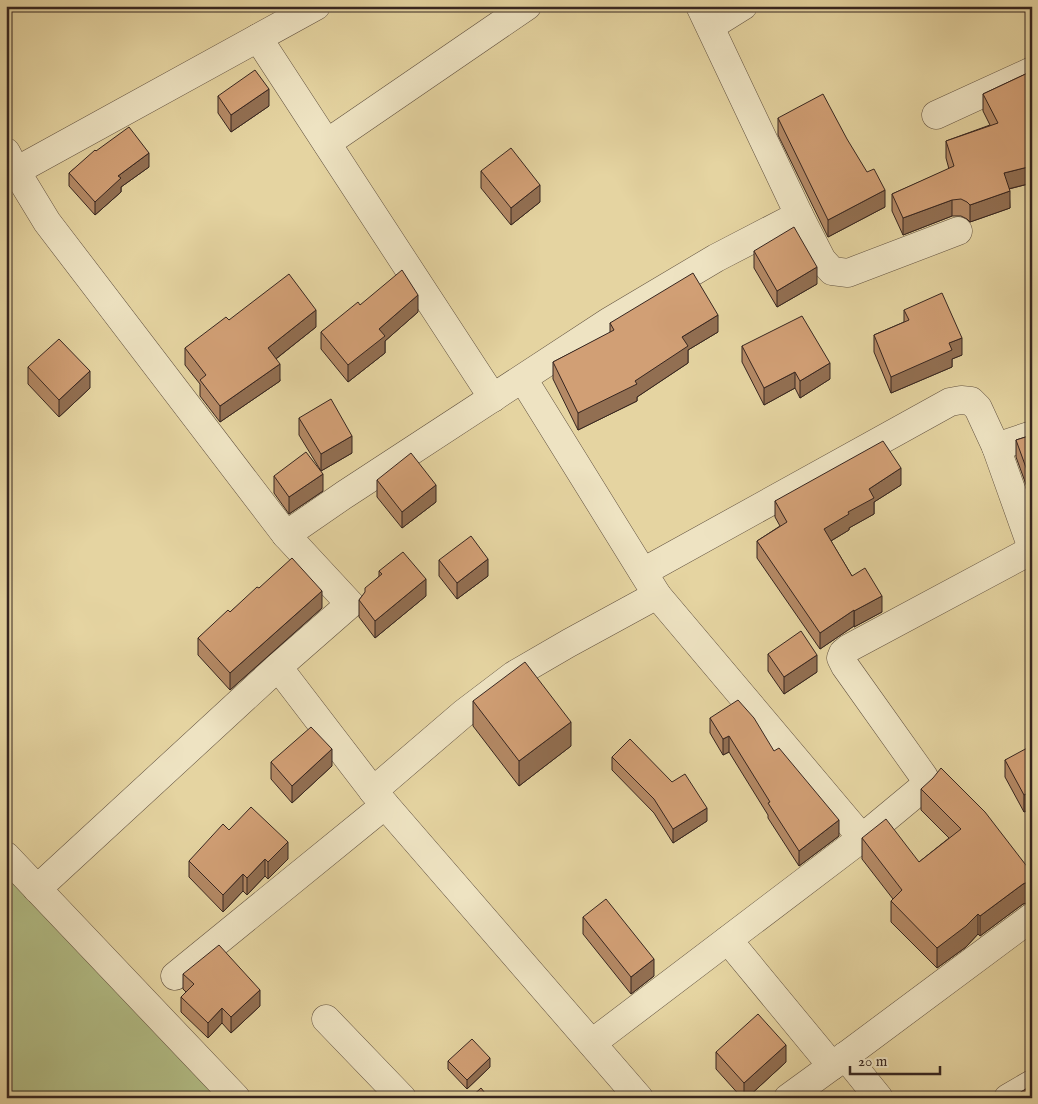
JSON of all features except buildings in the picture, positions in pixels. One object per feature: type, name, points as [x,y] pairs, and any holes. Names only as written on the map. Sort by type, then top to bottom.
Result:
[{"type":"street","points":[[37,889],[278,667],[350,604],[286,535],[47,222],[11,162],[258,38],[289,13],[316,6]]},
{"type":"street","points":[[327,143],[527,6]]},
{"type":"street","points":[[743,6],[706,16],[799,215],[822,260],[832,271],[848,273],[958,231]]},
{"type":"street","points":[[258,38],[493,398]]},
{"type":"street","points":[[936,115],[1032,71]]},
{"type":"street","points":[[286,535],[618,316],[716,258],[799,215]]},
{"type":"street","points":[[522,379],[657,595],[862,838]]},
{"type":"street","points":[[592,1043],[862,838],[921,790],[925,780],[916,764],[845,666],[841,658],[843,653],[1032,549],[996,447],[978,408],[971,401],[961,400],[950,402],[643,572]]},
{"type":"street","points":[[996,447],[1032,435]]},
{"type":"street","points":[[175,976],[379,798],[464,713],[514,675],[569,642],[657,595]]},
{"type":"street","points":[[278,667],[379,798],[638,1098]]},
{"type":"street","points":[[6,856],[236,1098]]},
{"type":"street","points":[[788,1098],[1032,916]]},
{"type":"street","points":[[728,940],[839,1061],[879,1098]]},
{"type":"street","points":[[326,1020],[402,1098]]},
{"type":"street","points":[[1008,1098],[1032,1084]]},
{"type":"green space","points":[[6,876],[221,1098],[6,1098]]}]
